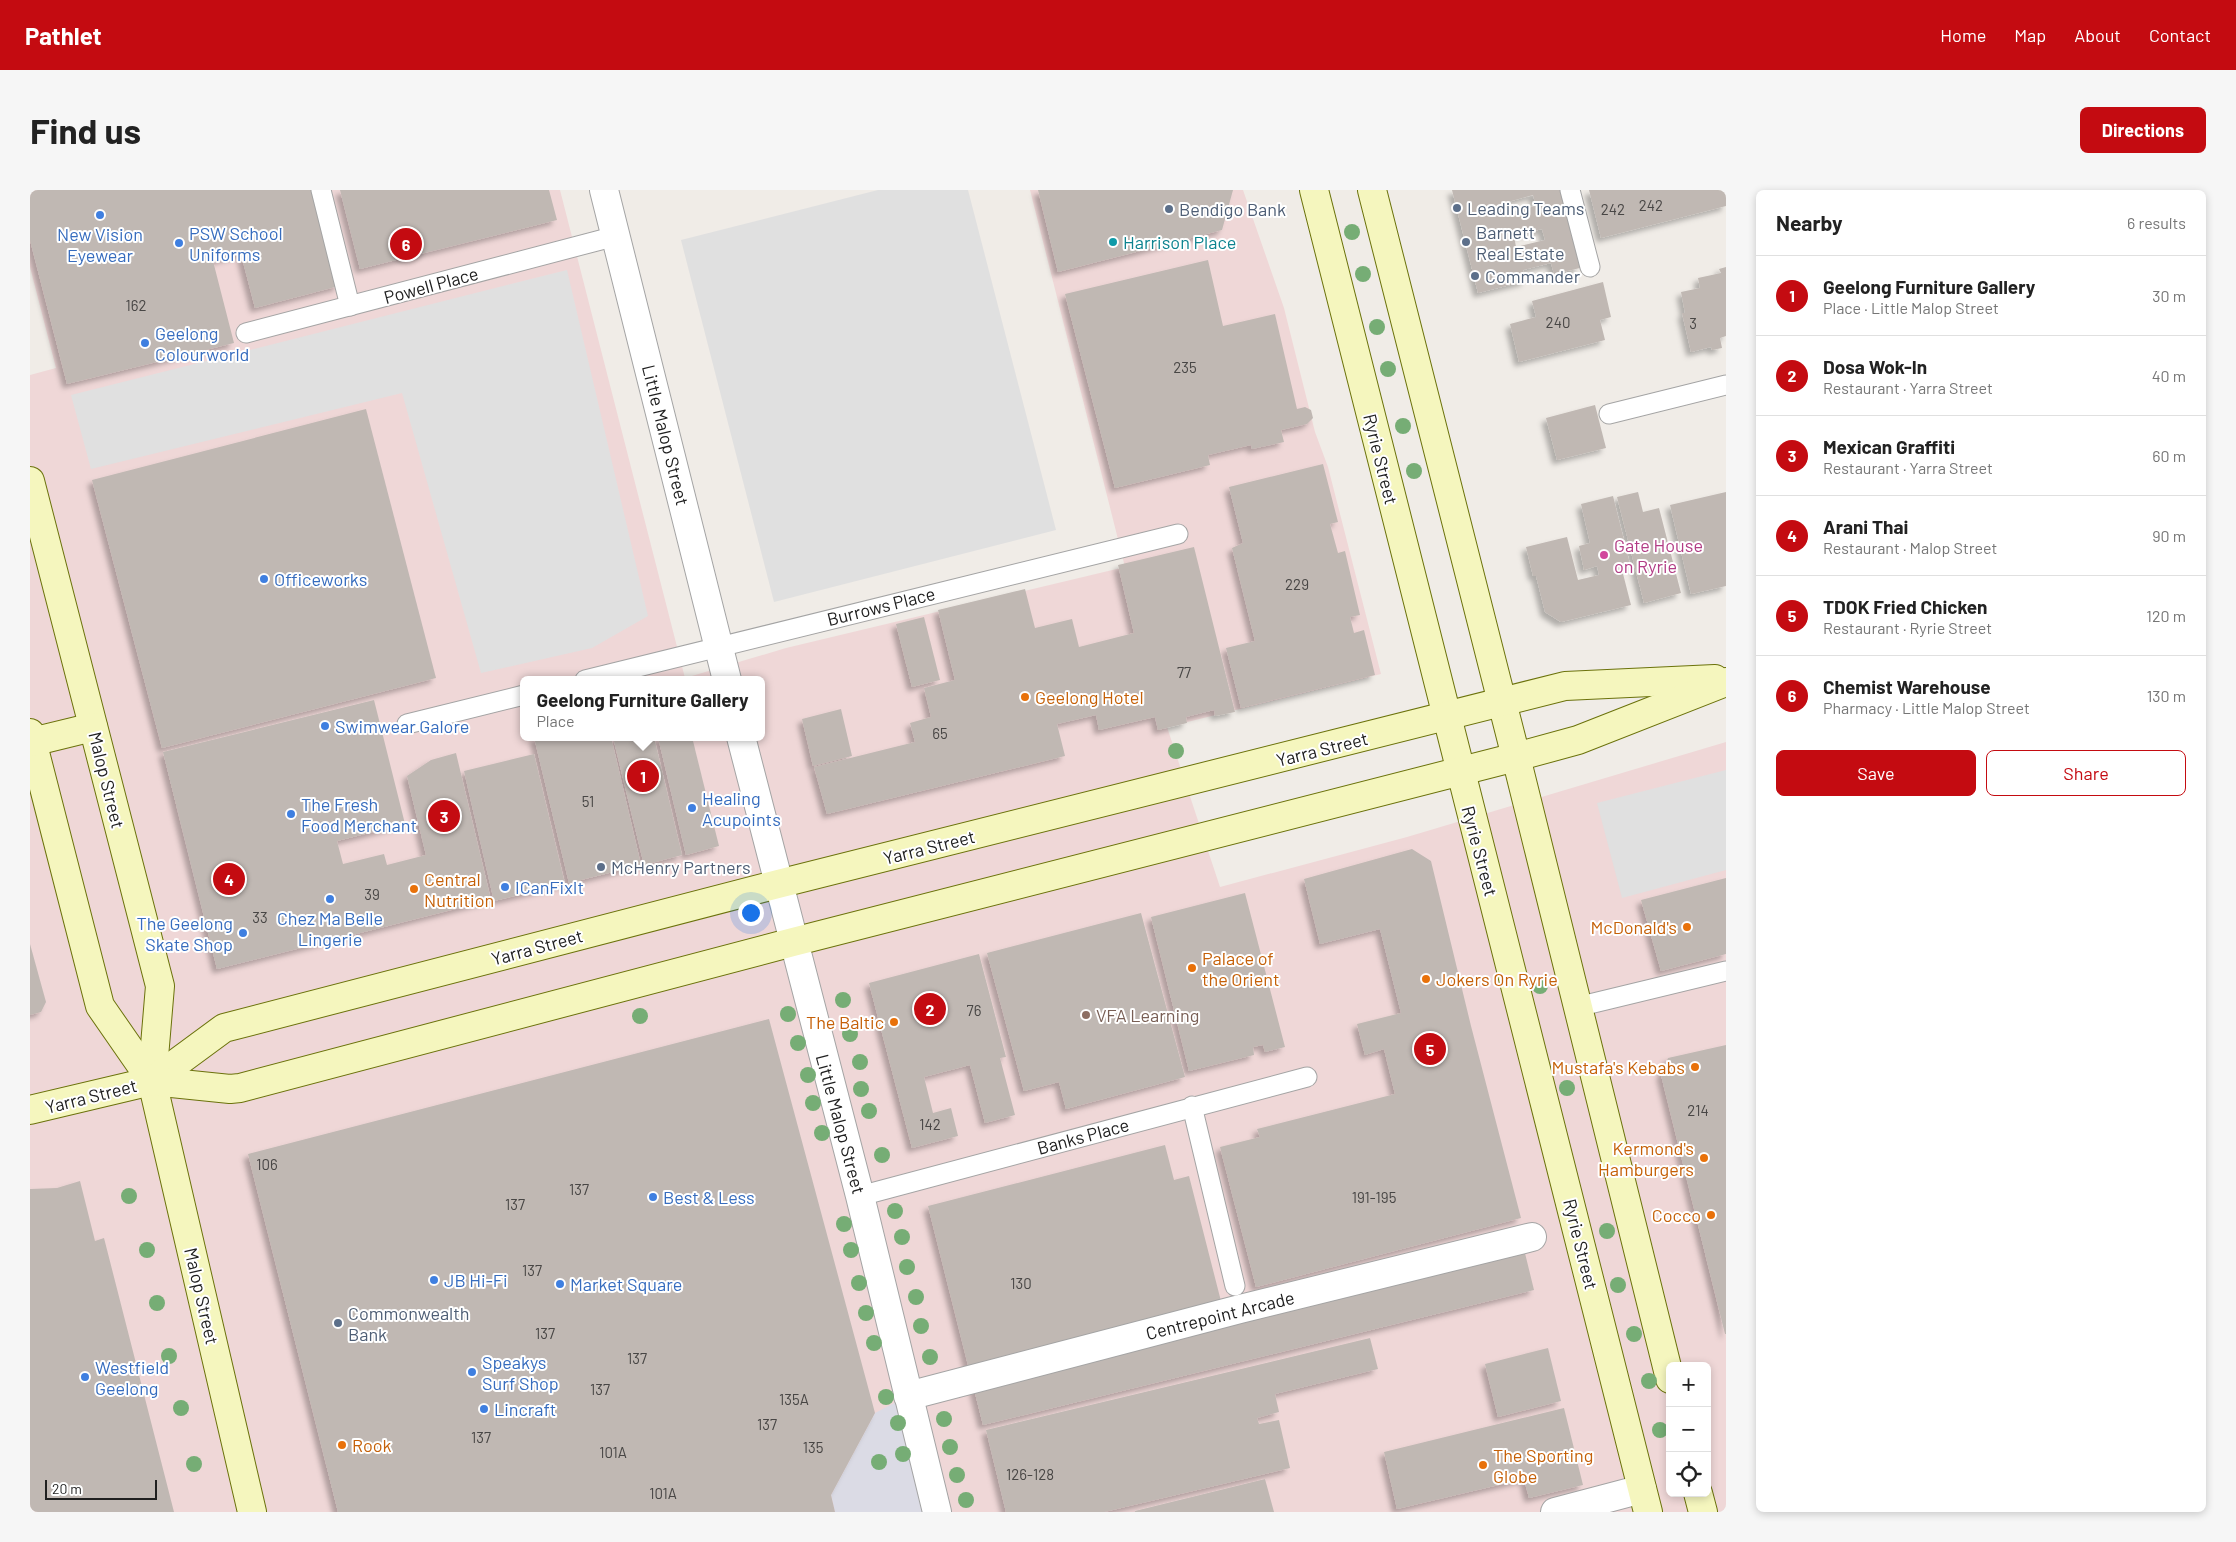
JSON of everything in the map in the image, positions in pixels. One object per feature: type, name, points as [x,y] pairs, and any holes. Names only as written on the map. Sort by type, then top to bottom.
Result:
[{"type":"street","name":"Little Malop Street","points":[[604,190],[726,676]]},
{"type":"street","name":"Ryrie Street","points":[[1314,190],[1459,771],[1517,991],[1645,1500]]},
{"type":"street","points":[[1372,190],[1516,757],[1666,1363]]},
{"type":"street","name":"Malop Street","points":[[30,481],[160,986],[152,1081],[252,1512]]},
{"type":"street","name":"Yarra Street","points":[[152,1081],[224,1028],[778,884],[1446,718],[1565,686],[1726,678]]},
{"type":"street","name":"Yarra Street","points":[[30,1110],[152,1081],[230,1089],[240,1088],[792,942],[1516,757],[1578,740],[1726,682]]},
{"type":"street","points":[[31,738],[94,727]]},
{"type":"street","name":"Malop Street","points":[[31,738],[100,1006],[152,1081]]},
{"type":"street","name":"Little Malop Street","points":[[742,741],[792,942],[860,1196],[937,1512]]},
{"type":"street","name":"Centrepoint Arcade","points":[[908,1396],[1240,1309],[1532,1237]]},
{"type":"street","points":[[1699,1497],[1703,1512]]},
{"type":"street","points":[[1554,1512],[1645,1500]]},
{"type":"lane","points":[[321,190],[350,306]]},
{"type":"lane","points":[[1570,190],[1590,267]]},
{"type":"lane","name":"Powell Place","points":[[246,333],[616,236]]},
{"type":"lane","points":[[1610,414],[1726,385]]},
{"type":"lane","name":"Burrows Place","points":[[601,676],[1178,534]]},
{"type":"lane","points":[[407,724],[520,696]]},
{"type":"lane","points":[[1577,1007],[1726,971]]},
{"type":"lane","name":"Banks Place","points":[[860,1196],[1192,1106],[1307,1077]]},
{"type":"lane","points":[[1192,1106],[1235,1286]]},
{"type":"shaded area","points":[[30,190],[560,190],[684,676],[520,676],[520,741],[765,741],[765,676],[692,676],[786,648],[1125,567],[1030,190],[1243,190],[1284,308],[1315,432],[1328,467],[1381,674],[1167,727],[1220,887],[1407,837],[1726,742],[1726,1512],[30,1512],[30,375],[56,368],[30,267]]},
{"type":"shaded area","points":[[878,190],[968,190],[1056,530],[774,602],[681,240]]},
{"type":"shaded area","points":[[567,270],[648,616],[592,648],[481,673],[402,393],[91,469],[71,395]]},
{"type":"shaded area","points":[[1726,770],[1726,870],[1622,898],[1597,803]]},
{"type":"shaded area","points":[[908,1396],[937,1512],[835,1512],[831,1495],[875,1413]]},
{"type":"building","points":[[30,190],[313,190],[339,286],[255,308],[241,254],[213,261],[234,343],[67,384],[30,240]]},
{"type":"building","points":[[340,190],[549,190],[557,220],[360,269]]},
{"type":"building","name":"Harrison Place","points":[[1038,190],[1233,190],[1222,230],[1058,272]]},
{"type":"building","points":[[1452,190],[1560,190],[1580,268],[1554,274],[1551,263],[1523,270],[1526,281],[1478,293]],"holes":[[[1533,195],[1536,206],[1507,213],[1504,203]],[[1542,229],[1545,240],[1516,247],[1514,236]]]},
{"type":"building","points":[[1589,190],[1726,190],[1726,206],[1601,238]]},
{"type":"building","points":[[1208,260],[1223,326],[1275,314],[1297,409],[1305,407],[1311,410],[1313,418],[1307,424],[1281,430],[1284,442],[1252,449],[1251,445],[1208,455],[1210,465],[1115,488],[1065,294]]},
{"type":"building","points":[[1726,267],[1726,336],[1720,338],[1722,348],[1712,350],[1711,347],[1691,352],[1682,313],[1685,313],[1681,292],[1700,288],[1698,278],[1721,273],[1719,269]]},
{"type":"building","points":[[1603,282],[1611,317],[1600,320],[1605,340],[1519,362],[1510,324],[1536,317],[1532,301]]},
{"type":"building","points":[[1595,405],[1606,448],[1557,460],[1546,418]]},
{"type":"building","name":"Officeworks","points":[[366,409],[436,678],[162,748],[92,480]]},
{"type":"building","points":[[1323,464],[1338,522],[1330,524],[1338,553],[1345,551],[1360,615],[1350,617],[1354,633],[1364,630],[1375,675],[1241,708],[1226,648],[1255,641],[1232,548],[1243,543],[1229,487]]},
{"type":"building","points":[[1638,492],[1643,512],[1659,508],[1681,593],[1644,603],[1617,497]]},
{"type":"building","points":[[1726,492],[1726,586],[1691,594],[1670,505]]},
{"type":"building","name":"Gate House on Ryrie","points":[[1613,496],[1630,564],[1621,566],[1631,605],[1561,622],[1545,612],[1526,547],[1567,537],[1578,580],[1599,575],[1597,566],[1584,570],[1579,546],[1590,543],[1581,504]]},
{"type":"building","points":[[1194,547],[1235,712],[1215,716],[1214,710],[1186,717],[1187,723],[1158,730],[1155,717],[1099,730],[1096,715],[1057,724],[1065,756],[827,814],[814,767],[915,742],[910,723],[931,717],[924,688],[955,680],[938,610],[1025,589],[1035,628],[1072,619],[1079,647],[1134,633],[1118,565]]},
{"type":"building","points":[[924,617],[940,680],[912,687],[896,624]]},
{"type":"building","points":[[374,700],[405,824],[337,841],[343,864],[384,854],[387,865],[426,855],[407,776],[431,760],[456,753],[491,900],[217,969],[163,752]]},
{"type":"building","points":[[841,709],[852,756],[813,766],[802,719]]},
{"type":"building","points":[[535,741],[612,741],[641,865],[569,883]]},
{"type":"building","points":[[614,741],[655,741],[682,855],[644,865]]},
{"type":"building","name":"Healing Acupoints","points":[[659,741],[693,741],[719,846],[686,855]]},
{"type":"building","points":[[534,754],[565,884],[494,901],[464,771]]},
{"type":"building","points":[[1412,849],[1431,861],[1471,1026],[1521,1218],[1256,1287],[1220,1147],[1260,1137],[1257,1129],[1395,1094],[1384,1049],[1365,1055],[1357,1024],[1401,1013],[1380,929],[1320,944],[1304,879]]},
{"type":"building","name":"McDonald's","points":[[1726,878],[1726,954],[1661,971],[1641,900]]},
{"type":"building","name":"Palace of the Orient","points":[[1245,893],[1285,1047],[1265,1052],[1263,1045],[1253,1047],[1254,1055],[1189,1071],[1151,917]]},
{"type":"building","name":"VFA Learning","points":[[1141,913],[1185,1077],[1066,1109],[1059,1082],[1024,1091],[987,953]]},
{"type":"building","points":[[30,944],[46,1002],[41,1012],[30,1015]]},
{"type":"building","points":[[979,954],[1006,1057],[1000,1058],[1015,1115],[985,1123],[970,1065],[924,1077],[933,1113],[951,1108],[958,1136],[912,1148],[869,983]]},
{"type":"building","name":"Market Square","points":[[769,1019],[875,1413],[831,1495],[835,1512],[338,1512],[248,1154]]},
{"type":"building","points":[[1726,1045],[1725,1334],[1661,1075],[1668,1058]]},
{"type":"building","points":[[1165,1145],[1174,1180],[1189,1176],[1224,1313],[1523,1245],[1534,1290],[983,1425],[928,1206]]},
{"type":"building","name":"Westfield Geelong","points":[[80,1181],[95,1241],[104,1238],[174,1512],[30,1512],[30,1189],[57,1188]]},
{"type":"building","points":[[1370,1338],[1378,1369],[1275,1394],[1279,1412],[1257,1418],[1259,1424],[1279,1420],[1290,1468],[1104,1512],[1006,1512],[986,1430]]},
{"type":"building","points":[[1548,1348],[1561,1401],[1498,1417],[1485,1364]]},
{"type":"building","name":"The Sporting Globe","points":[[1564,1408],[1583,1485],[1529,1498],[1524,1479],[1397,1509],[1384,1452]]},
{"type":"building","points":[[1265,1479],[1274,1512],[1135,1512],[1135,1511]]},
{"type":"place","name":"Leading Teams","points":[[1457,208]]},
{"type":"place","name":"Bendigo Bank","points":[[1169,209]]},
{"type":"place","name":"New Vision Eyewear","points":[[100,215]]},
{"type":"place","name":"Harrison Place","points":[[1113,242]]},
{"type":"place","name":"Barnett Real Estate","points":[[1466,242]]},
{"type":"place","name":"PSW School Uniforms","points":[[179,243]]},
{"type":"place","name":"Chemist Warehouse","points":[[406,244]]},
{"type":"place","name":"Commander","points":[[1475,276]]},
{"type":"place","name":"Geelong Colourworld","points":[[145,343]]},
{"type":"place","name":"Gate House on Ryrie","points":[[1604,555]]},
{"type":"place","name":"Officeworks","points":[[264,579]]},
{"type":"place","name":"Geelong Hotel","points":[[1025,697]]},
{"type":"place","name":"Swimwear Galore","points":[[325,726]]},
{"type":"place","name":"Geelong Furniture Gallery","points":[[643,776]]},
{"type":"place","name":"Healing Acupoints","points":[[692,808]]},
{"type":"place","name":"The Fresh Food Merchant","points":[[291,814]]},
{"type":"place","name":"Mexican Graffiti","points":[[444,816]]},
{"type":"place","name":"McHenry Partners","points":[[601,867]]},
{"type":"place","name":"Arani Thai","points":[[229,879]]},
{"type":"place","name":"ICanFixIt","points":[[505,887]]},
{"type":"place","name":"Central Nutrition","points":[[414,889]]},
{"type":"place","name":"Chez Ma Belle Lingerie","points":[[330,899]]},
{"type":"place","name":"McDonald's","points":[[1687,927]]},
{"type":"place","name":"The Geelong Skate Shop","points":[[243,933]]},
{"type":"place","name":"Palace of the Orient","points":[[1192,968]]},
{"type":"place","name":"Jokers On Ryrie","points":[[1426,979]]},
{"type":"place","name":"Dosa Wok-In","points":[[930,1009]]},
{"type":"place","name":"VFA Learning","points":[[1086,1015]]},
{"type":"place","name":"The Baltic","points":[[894,1022]]},
{"type":"place","name":"TDOK Fried Chicken","points":[[1430,1049]]},
{"type":"place","name":"Mustafa's Kebabs","points":[[1695,1067]]},
{"type":"place","name":"Kermond's Hamburgers","points":[[1704,1158]]},
{"type":"place","name":"Best & Less","points":[[653,1197]]},
{"type":"place","name":"Cocco","points":[[1711,1215]]},
{"type":"place","name":"JB Hi-Fi","points":[[434,1280]]},
{"type":"place","name":"Market Square","points":[[560,1284]]},
{"type":"place","name":"Commonwealth Bank","points":[[338,1323]]},
{"type":"place","name":"Speakys Surf Shop","points":[[472,1372]]},
{"type":"place","name":"Westfield Geelong","points":[[85,1377]]},
{"type":"place","name":"Lincraft","points":[[484,1409]]},
{"type":"place","name":"Rook","points":[[342,1445]]},
{"type":"place","name":"The Sporting Globe","points":[[1483,1465]]}]
